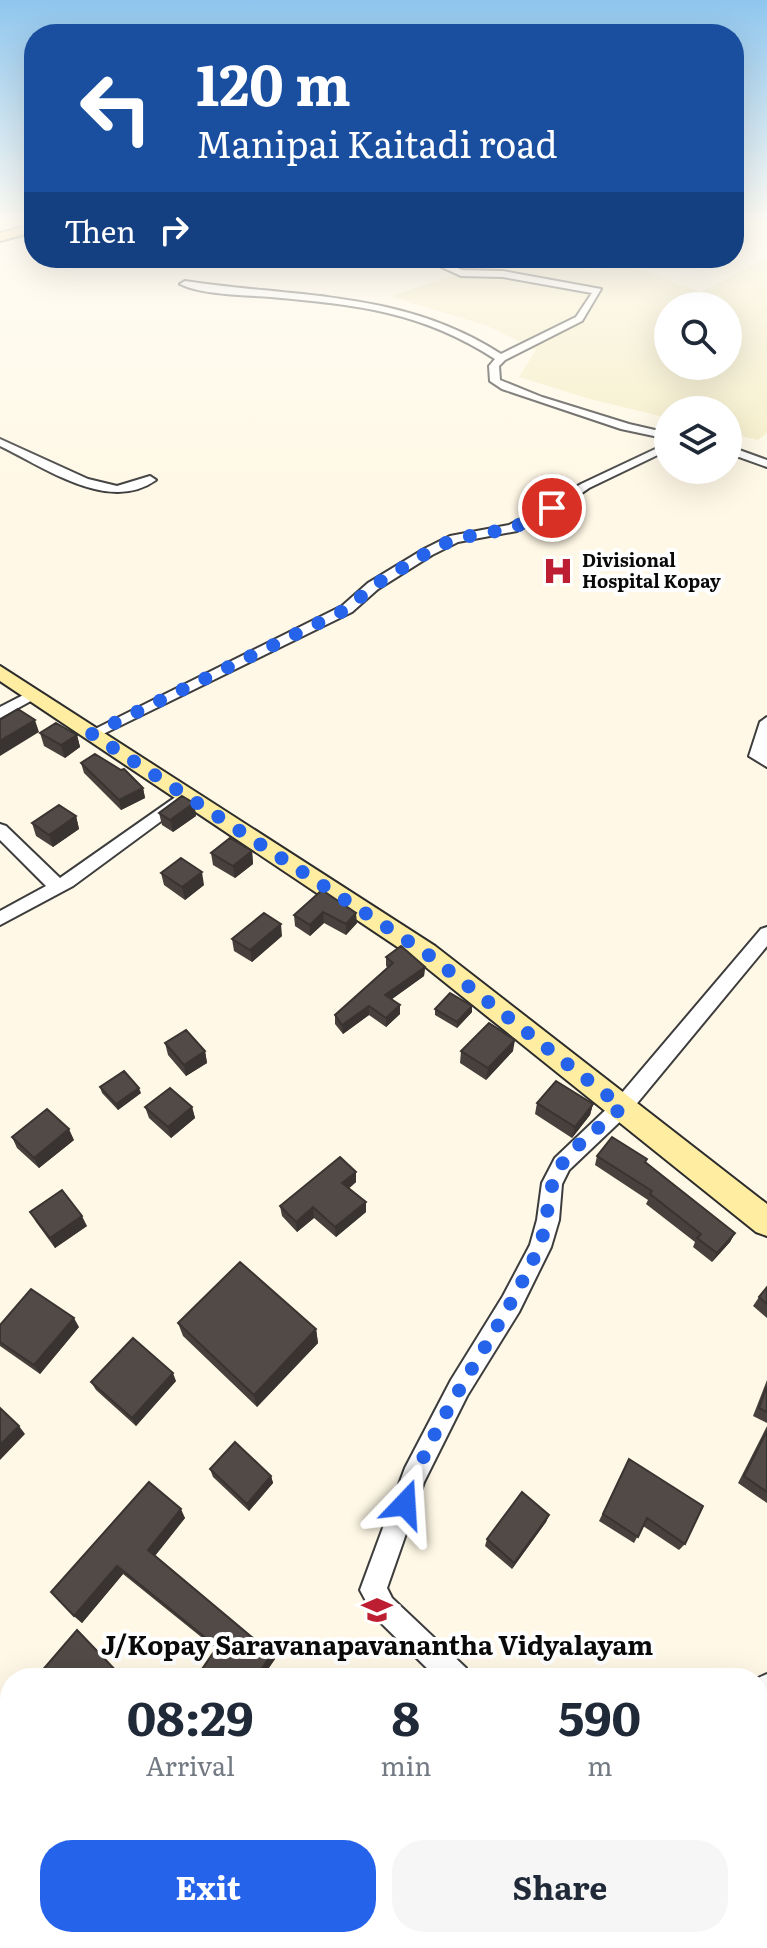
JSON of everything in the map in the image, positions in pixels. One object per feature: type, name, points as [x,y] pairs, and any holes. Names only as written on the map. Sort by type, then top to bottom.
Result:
[{"type":"main road","points":[[0,672],[426,953],[767,1222]]},
{"type":"street","points":[[395,311],[481,342],[501,358]]},
{"type":"street","points":[[584,311],[579,319],[501,358],[494,366],[495,381],[509,391],[532,400],[582,412],[619,427],[654,433]]},
{"type":"street","points":[[0,442],[84,482],[117,490],[150,480]]},
{"type":"street","points":[[92,734],[347,609],[373,586],[428,552],[454,539],[513,528],[585,486],[654,453]]},
{"type":"street","points":[[742,454],[767,464]]},
{"type":"street","points":[[0,713],[33,694]]},
{"type":"street","points":[[767,722],[757,756],[767,762]]},
{"type":"street","points":[[0,919],[58,887],[186,795]]},
{"type":"street","points":[[0,830],[58,887]]},
{"type":"street","points":[[446,1668],[383,1607],[373,1590],[414,1477],[459,1388],[511,1304],[540,1247],[548,1220],[552,1183],[562,1164],[622,1107],[767,934]]},
{"type":"shaded area","points":[[438,311],[654,311],[654,380],[742,380],[742,311],[767,311],[767,433],[758,440],[742,436],[742,396],[654,396],[654,415],[519,377],[536,350],[488,326]]},
{"type":"building","points":[[18,709],[35,720],[0,741],[0,720]]},
{"type":"building","points":[[56,723],[77,735],[61,745],[40,733]]},
{"type":"building","points":[[95,754],[124,769],[143,788],[119,800],[81,763]]},
{"type":"building","points":[[182,796],[194,803],[170,820],[159,813]]},
{"type":"building","points":[[59,805],[76,816],[49,835],[32,823]]},
{"type":"building","points":[[230,838],[252,851],[233,866],[211,853]]},
{"type":"building","points":[[181,858],[202,872],[182,887],[161,873]]},
{"type":"building","points":[[322,890],[356,913],[346,924],[323,912],[310,925],[294,915]]},
{"type":"building","points":[[264,913],[281,924],[250,950],[232,939]]},
{"type":"building","points":[[401,946],[425,967],[385,995],[400,1005],[386,1018],[369,1006],[342,1025],[335,1015],[393,963],[386,957]]},
{"type":"building","points":[[450,993],[472,1006],[457,1022],[435,1009]]},
{"type":"building","points":[[489,1023],[515,1040],[488,1068],[461,1051]]},
{"type":"building","points":[[186,1030],[205,1051],[184,1065],[165,1043]]},
{"type":"building","points":[[124,1071],[139,1088],[116,1104],[100,1087]]},
{"type":"building","points":[[556,1081],[593,1104],[575,1127],[537,1103]]},
{"type":"building","points":[[170,1088],[192,1107],[168,1127],[145,1107]]},
{"type":"building","points":[[47,1109],[69,1129],[34,1158],[12,1137]]},
{"type":"building","points":[[612,1137],[647,1159],[645,1162],[735,1233],[717,1253],[697,1238],[701,1234],[650,1194],[652,1191],[597,1156]]},
{"type":"building","points":[[340,1157],[356,1172],[342,1183],[366,1202],[335,1227],[313,1207],[296,1222],[280,1206]]},
{"type":"building","points":[[62,1190],[82,1216],[50,1238],[30,1212]]},
{"type":"building","points":[[240,1262],[316,1329],[254,1395],[178,1323]]},
{"type":"building","points":[[767,1287],[767,1304],[759,1297]]},
{"type":"building","points":[[31,1289],[74,1318],[34,1365],[0,1342],[0,1325]]},
{"type":"building","points":[[133,1338],[173,1373],[132,1418],[91,1382]]},
{"type":"building","points":[[767,1386],[767,1412],[759,1408]]},
{"type":"building","points":[[0,1408],[19,1426],[0,1445]]},
{"type":"building","points":[[767,1431],[767,1492],[744,1476]]},
{"type":"building","points":[[235,1442],[271,1476],[247,1504],[210,1469]]},
{"type":"building","points":[[629,1459],[703,1506],[685,1544],[647,1518],[638,1537],[603,1514]]},
{"type":"building","points":[[149,1482],[181,1509],[148,1550],[272,1654],[262,1668],[203,1668],[217,1647],[117,1566],[74,1616],[51,1592]]},
{"type":"building","points":[[522,1492],[549,1515],[514,1563],[487,1539]]},
{"type":"building","points":[[77,1630],[113,1668],[44,1668]]},
{"type":"place","name":"Divisional Hospital Kopay","points":[[558,571]]},
{"type":"place","name":"J/Kopay Saravanapavanantha Vidyalayam","points":[[377,1610]]},
{"type":"route","points":[[405,1504],[414,1477],[459,1388],[511,1304],[540,1247],[548,1220],[552,1183],[562,1164],[622,1107],[426,953],[92,734],[347,609],[373,586],[454,539],[513,528],[552,508]]}]
